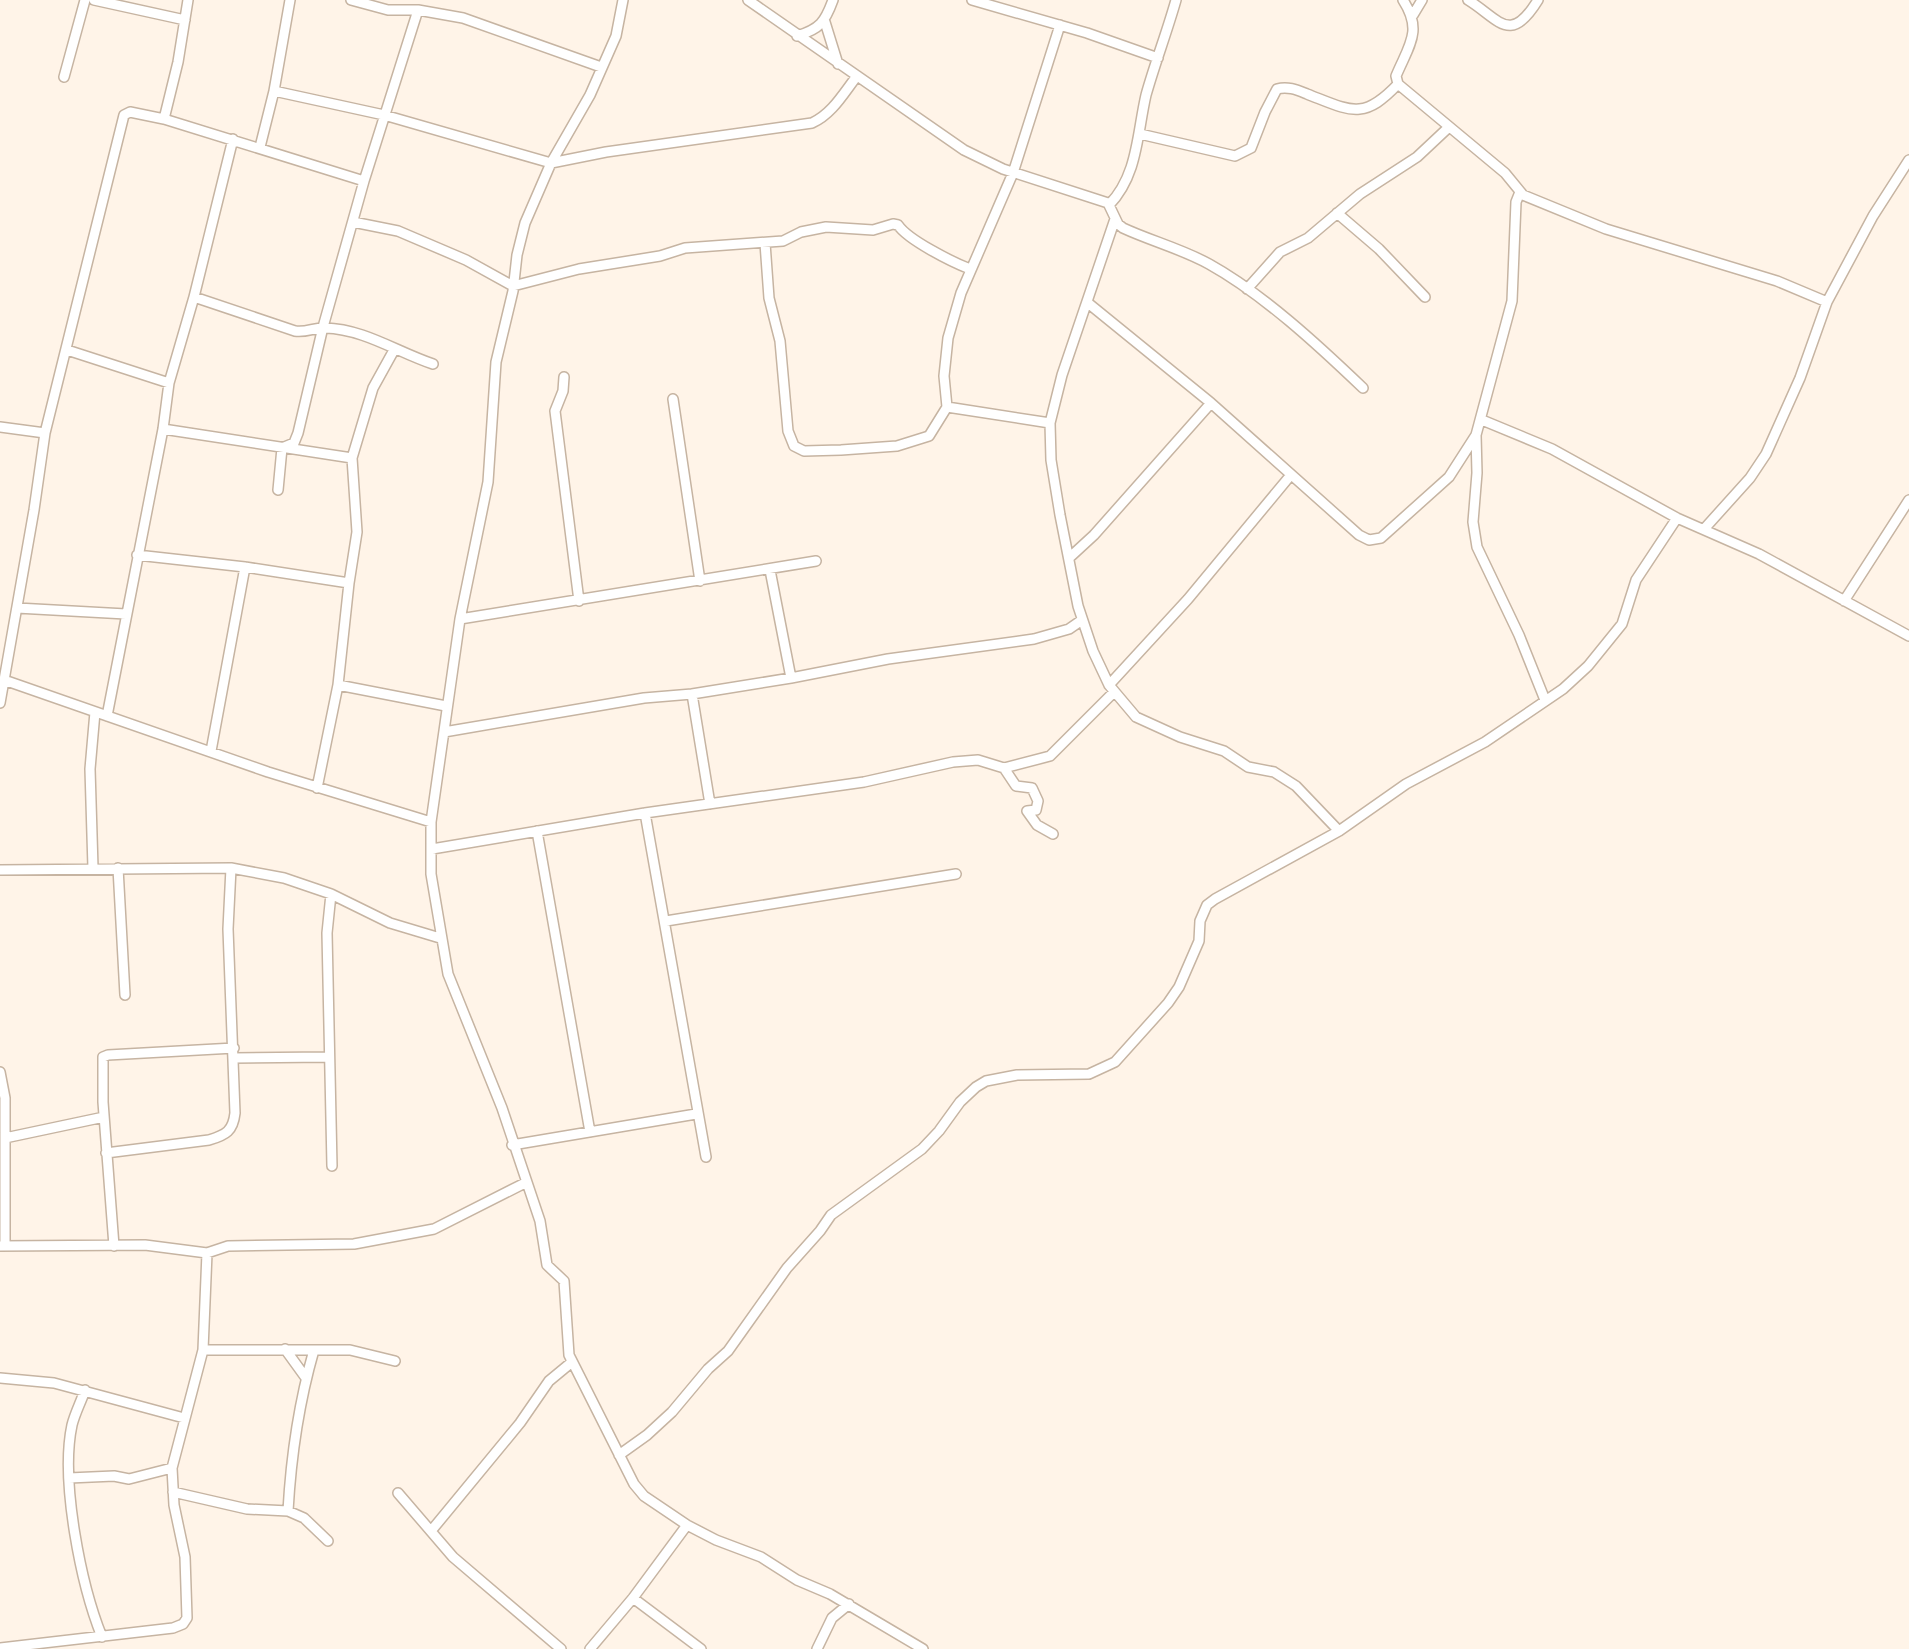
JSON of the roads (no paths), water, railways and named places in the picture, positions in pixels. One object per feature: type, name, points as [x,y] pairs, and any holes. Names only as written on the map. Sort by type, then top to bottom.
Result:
[{"type":"street","points":[[64,77],[85,0]]},
{"type":"street","points":[[94,0],[185,20]]},
{"type":"street","points":[[164,119],[178,62],[188,0]]},
{"type":"street","points":[[260,147],[274,91],[290,0]]},
{"type":"street","points":[[351,0],[388,10],[414,7],[463,18],[601,67]]},
{"type":"street","points":[[623,0],[616,36],[590,95],[551,163],[525,223],[496,362],[488,482],[460,619],[431,822],[431,874],[440,938],[448,974],[502,1108],[540,1221],[547,1265],[564,1281],[567,1341],[572,1362],[634,1484],[644,1496],[687,1525],[761,1557],[797,1580],[849,1604],[923,1649]]},
{"type":"street","points":[[748,0],[964,150],[1013,173],[1098,199],[1109,205],[1123,228],[1205,262],[1247,289],[1327,353],[1363,388]]},
{"type":"street","points":[[797,36],[815,30],[825,22],[833,0]]},
{"type":"street","points":[[972,0],[1158,58]]},
{"type":"street","points":[[1109,205],[1118,196],[1130,174],[1146,97],[1176,0]]},
{"type":"street","points":[[1403,0],[1413,15],[1415,25],[1396,76],[1398,84],[1505,173],[1520,192],[1606,229],[1787,285],[1827,302]]},
{"type":"street","points":[[1413,15],[1422,0]]},
{"type":"street","points":[[1468,0],[1498,24],[1507,26],[1521,20],[1538,0]]},
{"type":"street","points":[[282,448],[294,443],[298,433],[323,327],[414,7]]},
{"type":"street","points":[[825,22],[838,64]]},
{"type":"street","points":[[765,243],[769,298],[780,341],[788,431],[794,446],[804,451],[897,446],[929,436],[947,407],[944,376],[948,338],[970,269],[1013,173],[1060,25]]},
{"type":"street","points":[[274,91],[384,115],[551,163],[606,152],[812,123],[832,109],[857,76]]},
{"type":"street","points":[[1140,134],[1235,156],[1251,148],[1277,89],[1292,88],[1341,108],[1358,109],[1379,104],[1398,84]]},
{"type":"street","points":[[0,703],[45,433],[124,115],[130,112],[164,119],[364,181]]},
{"type":"street","points":[[1247,289],[1280,252],[1308,238],[1360,194],[1417,157],[1449,127]]},
{"type":"street","points":[[107,716],[163,429],[169,383],[233,139]]},
{"type":"street","points":[[1705,528],[1750,478],[1766,454],[1800,378],[1827,302],[1873,216],[1909,160]]},
{"type":"street","points":[[1088,303],[1211,403],[1359,535],[1374,541],[1449,477],[1476,435],[1512,301],[1515,214],[1520,192]]},
{"type":"street","points":[[1337,213],[1379,249],[1425,297]]},
{"type":"street","points":[[1115,219],[1066,363],[1050,423],[1051,460],[1082,620],[1111,688],[1136,717],[1180,737],[1224,751],[1248,767],[1283,777],[1296,786],[1339,831]]},
{"type":"street","points":[[353,222],[398,231],[466,260],[513,286],[579,269],[660,256],[685,248],[783,241],[820,227],[873,230],[893,224],[949,261],[970,269]]},
{"type":"street","points":[[194,297],[295,331],[323,327],[361,335],[433,364]]},
{"type":"street","points":[[67,350],[169,383]]},
{"type":"street","points":[[317,788],[338,685],[357,532],[352,458],[373,388],[394,350]]},
{"type":"street","points":[[564,377],[563,391],[555,411],[579,601]]},
{"type":"street","points":[[673,399],[700,581]]},
{"type":"street","points":[[1069,558],[1094,535],[1211,403]]},
{"type":"street","points":[[947,407],[1050,423]]},
{"type":"street","points":[[1482,420],[1552,449],[1677,518],[1759,554],[1909,636]]},
{"type":"street","points":[[0,427],[45,433]]},
{"type":"street","points":[[163,429],[352,458]]},
{"type":"street","points":[[1476,435],[1473,522],[1477,547],[1519,635],[1545,700]]},
{"type":"street","points":[[278,490],[282,448]]},
{"type":"street","points":[[432,849],[645,813],[864,782],[953,762],[978,760],[1004,768],[1050,756],[1060,749],[1290,476]]},
{"type":"street","points":[[1844,601],[1909,500]]},
{"type":"street","points":[[619,1455],[672,1412],[708,1369],[728,1351],[787,1268],[831,1215],[922,1149],[966,1096],[986,1081],[998,1078],[1030,1074],[1089,1074],[1108,1067],[1155,1018],[1179,987],[1199,941],[1198,927],[1207,905],[1249,878],[1339,831],[1406,784],[1485,742],[1575,678],[1622,624],[1636,580],[1677,518]]},
{"type":"street","points":[[137,555],[349,583]]},
{"type":"street","points":[[460,619],[816,561]]},
{"type":"street","points":[[211,751],[245,567]]},
{"type":"street","points":[[770,570],[791,678]]},
{"type":"street","points":[[17,608],[126,614]]},
{"type":"street","points":[[444,732],[644,698],[692,694],[791,678],[888,659],[1034,639],[1069,629],[1082,620]]},
{"type":"street","points":[[4,680],[317,788],[431,822]]},
{"type":"street","points":[[338,685],[446,706]]},
{"type":"street","points":[[692,694],[710,804]]},
{"type":"street","points":[[93,868],[90,769],[95,712]]},
{"type":"street","points":[[1004,768],[1016,786],[1032,788],[1038,801],[1036,810],[1027,811],[1037,825],[1053,834]]},
{"type":"street","points":[[645,813],[706,1157]]},
{"type":"street","points":[[537,831],[590,1132]]},
{"type":"street","points":[[118,868],[125,995]]},
{"type":"street","points":[[0,870],[231,868],[284,878],[331,894],[390,923],[440,938]]},
{"type":"street","points":[[106,1153],[224,1136],[232,1129],[235,1113],[234,1053],[228,929],[231,868]]},
{"type":"street","points":[[666,921],[956,874]]},
{"type":"street","points":[[331,894],[327,933],[332,1166]]},
{"type":"street","points":[[114,1246],[106,1153],[103,1057],[234,1053],[328,1057]]},
{"type":"street","points":[[0,1072],[5,1098],[2,1246],[145,1245],[207,1253],[228,1246],[354,1244],[434,1229],[525,1183]]},
{"type":"street","points":[[512,1145],[696,1114]]},
{"type":"street","points":[[5,1138],[104,1117]]},
{"type":"street","points":[[0,1648],[173,1628],[183,1624],[187,1618],[185,1557],[173,1492],[172,1468],[203,1350],[207,1253]]},
{"type":"street","points":[[285,1349],[306,1378]]},
{"type":"street","points":[[203,1350],[350,1350],[395,1361]]},
{"type":"street","points":[[288,1511],[291,1461],[314,1350]]},
{"type":"street","points":[[431,1531],[520,1423],[549,1381],[572,1362]]},
{"type":"street","points":[[0,1378],[54,1383],[184,1418]]},
{"type":"street","points":[[85,1390],[72,1426],[69,1478],[81,1567],[102,1637]]},
{"type":"street","points":[[69,1478],[114,1476],[129,1479],[172,1468]]},
{"type":"street","points":[[173,1492],[247,1509],[288,1511],[304,1518],[328,1541]]},
{"type":"street","points":[[398,1493],[483,1584],[561,1649]]},
{"type":"street","points":[[590,1649],[633,1598],[687,1525]]},
{"type":"street","points":[[633,1598],[701,1649]]},
{"type":"street","points":[[817,1649],[832,1618],[849,1604]]}]
